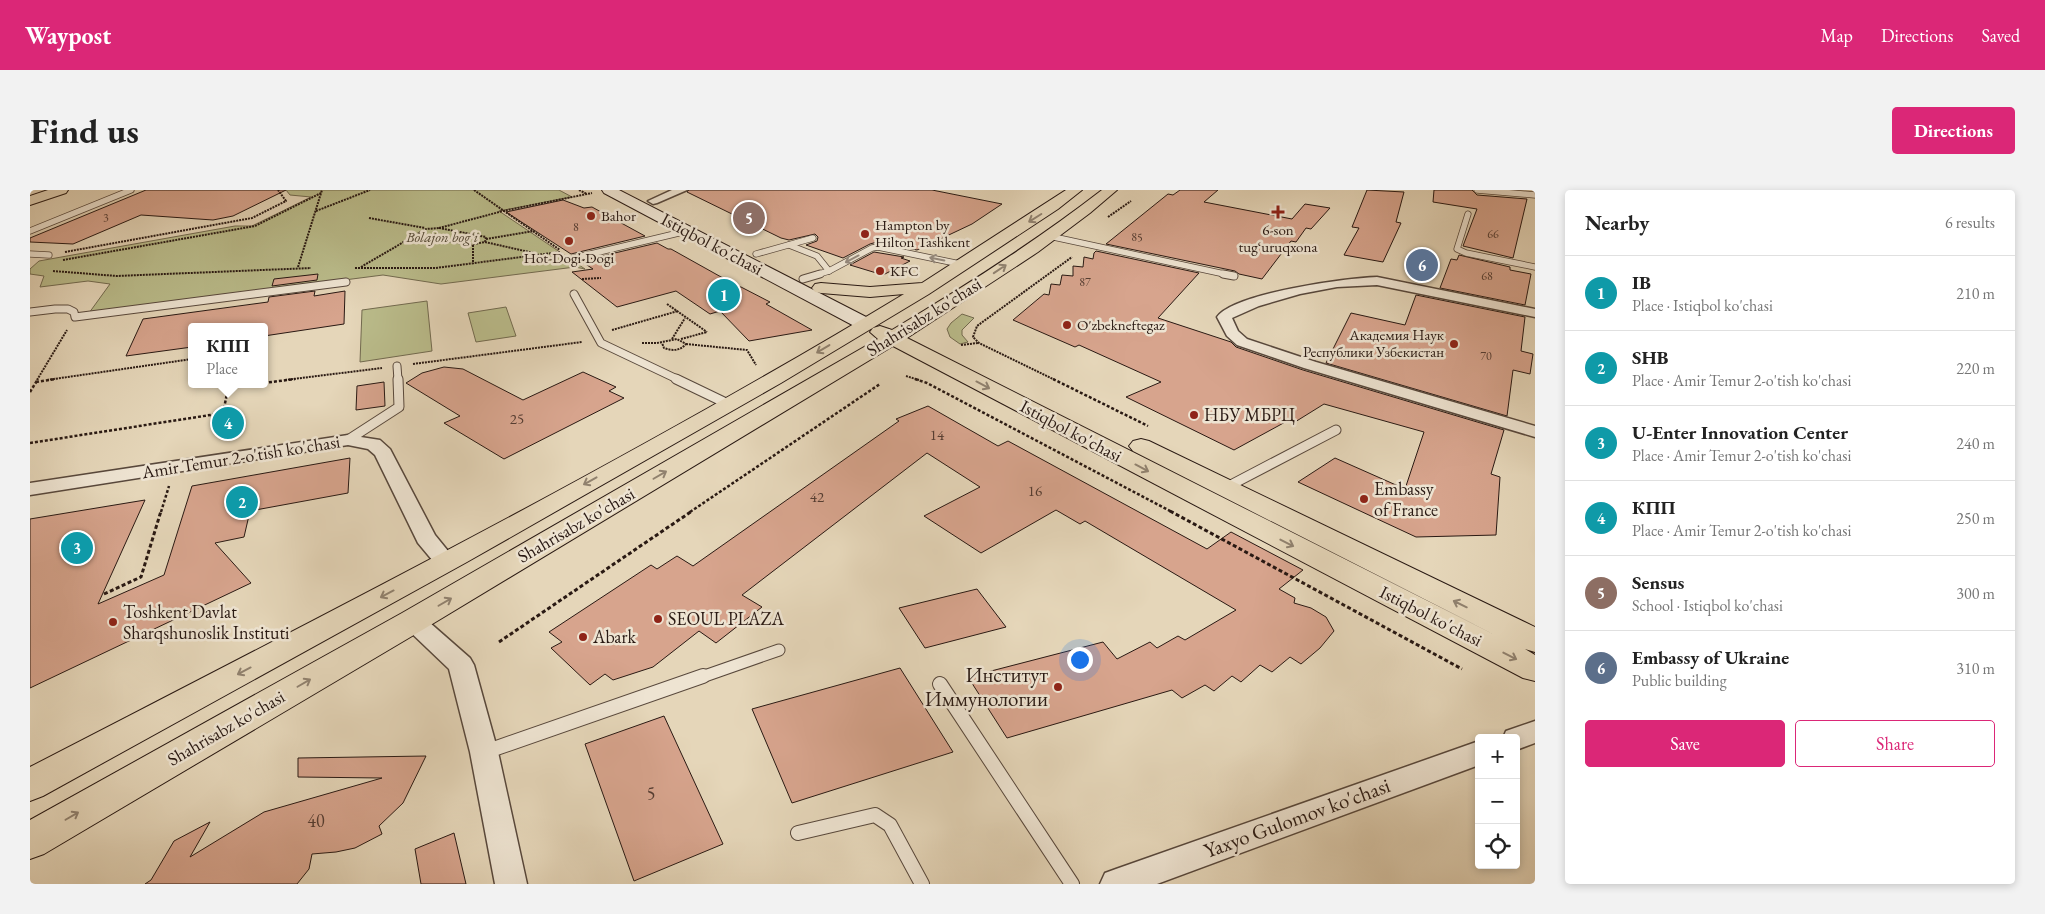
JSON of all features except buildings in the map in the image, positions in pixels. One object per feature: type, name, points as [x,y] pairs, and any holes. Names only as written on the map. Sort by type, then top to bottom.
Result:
[{"type":"main road","points":[[30,193],[40,190]]},
{"type":"main road","points":[[30,202],[56,190]]},
{"type":"main road","name":"Shahrisabz ko'chasi","points":[[30,785],[446,562],[728,404],[887,327],[927,286],[1075,190]]},
{"type":"main road","name":"Shahrisabz ko'chasi","points":[[30,841],[413,620],[887,327],[1049,236],[1083,213],[1110,190]]},
{"type":"main road","points":[[821,288],[870,292],[896,291],[927,286]]},
{"type":"main road","name":"Istiqbol ko'chasi","points":[[887,327],[1215,495],[1535,668]]},
{"type":"main road","name":"Istiqbol ko'chasi","points":[[1215,495],[1535,641]]},
{"type":"street","points":[[645,203],[682,190]]},
{"type":"street","name":"Istiqbol ko'chasi","points":[[603,191],[645,203],[756,254],[821,288],[887,327]]},
{"type":"street","name":"Istiqbol ko'chasi","points":[[645,203],[687,231],[887,327]]},
{"type":"street","points":[[1535,313],[1377,281],[1352,281],[1316,285],[1239,308],[1224,317],[1232,333],[1242,342],[1310,365],[1535,432]]},
{"type":"street","name":"Amir Temur 2-o'tish ko'chasi","points":[[30,489],[348,440],[374,444],[383,453],[426,538],[446,562]]},
{"type":"street","points":[[413,620],[461,666],[484,752],[511,884]]},
{"type":"street","points":[[1520,738],[1535,732]]},
{"type":"street","name":"Yaxyo Gulomov ko'chasi","points":[[1116,884],[1475,754]]},
{"type":"lane","points":[[30,231],[131,190]]},
{"type":"lane","points":[[1477,190],[1535,195]]},
{"type":"lane","points":[[1468,214],[1457,249],[1466,253],[1535,267]]},
{"type":"lane","points":[[574,258],[687,231]]},
{"type":"lane","points":[[1049,236],[1234,276]]},
{"type":"lane","points":[[756,254],[814,238]]},
{"type":"lane","points":[[789,245],[816,254],[823,260],[829,271]]},
{"type":"lane","points":[[803,279],[829,271],[872,248],[878,247],[960,264]]},
{"type":"lane","points":[[30,254],[49,255]]},
{"type":"lane","points":[[30,312],[68,309],[74,312],[75,317],[346,282]]},
{"type":"lane","points":[[574,294],[596,337],[610,348],[728,404]]},
{"type":"lane","points":[[348,440],[395,412],[399,407],[397,366]]},
{"type":"lane","points":[[1215,495],[1336,430]]},
{"type":"lane","points":[[484,752],[779,650]]},
{"type":"lane","points":[[940,684],[1072,884]]},
{"type":"lane","points":[[798,833],[874,816],[890,825],[922,884]]},
{"type":"path","points":[[49,255],[252,218],[286,201],[278,190]]},
{"type":"path","points":[[315,211],[370,190]]},
{"type":"path","points":[[352,268],[436,268],[562,252],[474,190]]},
{"type":"path","points":[[579,190],[587,194]]},
{"type":"path","points":[[298,268],[321,191]]},
{"type":"path","points":[[54,262],[255,226],[321,191]]},
{"type":"path","points":[[369,218],[426,229],[439,228],[503,211],[603,191]]},
{"type":"path","points":[[1131,201],[1075,242],[1083,250],[991,318],[977,326],[973,337],[979,343],[1149,426]]},
{"type":"path","points":[[439,228],[486,237],[485,241]]},
{"type":"path","points":[[361,268],[418,232],[426,229]]},
{"type":"path","points":[[418,232],[420,236],[473,245],[534,231]]},
{"type":"path","points":[[485,241],[541,255]]},
{"type":"path","points":[[473,245],[473,264]]},
{"type":"path","points":[[46,271],[117,276],[316,268]]},
{"type":"path","points":[[582,279],[601,278]]},
{"type":"path","points":[[667,304],[706,332],[681,339],[664,341],[662,346],[667,349],[677,350],[686,344]]},
{"type":"path","points":[[268,382],[596,337],[678,311]]},
{"type":"path","points":[[30,392],[75,317]]},
{"type":"path","points":[[671,339],[685,318]]},
{"type":"path","points":[[681,339],[686,344],[747,350],[756,365]]},
{"type":"path","points":[[962,345],[979,343]]},
{"type":"path","points":[[36,382],[188,360]]},
{"type":"path","points":[[906,376],[926,383],[1144,497],[1462,669]]},
{"type":"path","points":[[499,642],[880,384]]},
{"type":"path","points":[[30,443],[223,413],[228,388]]},
{"type":"path","points":[[104,594],[141,578],[172,479]]},
{"type":"green space","name":"Bolajon bog‘i","points":[[286,190],[559,190],[572,197],[499,211],[585,269],[575,267],[441,284],[383,275],[89,313],[110,284],[88,281],[40,287],[44,276],[30,274],[30,269],[39,261],[235,226],[252,226],[311,197],[290,195]]},
{"type":"green space","points":[[427,301],[432,351],[360,362],[362,310]]},
{"type":"green space","points":[[506,307],[516,336],[476,342],[468,313]]},
{"type":"green space","points":[[962,314],[974,318],[962,330],[962,335],[968,342],[960,344],[950,337],[947,329]]},
{"type":"place","name":"6-son tug‘uruqxona","points":[[1278,212]]},
{"type":"place","name":"Bahor","points":[[591,216]]},
{"type":"place","name":"Sensus","points":[[749,218]]},
{"type":"place","name":"Hampton by Hilton Tashkent","points":[[865,234]]},
{"type":"place","name":"Hot-Dogi-Dogi","points":[[569,241]]},
{"type":"place","name":"Embassy of Ukraine","points":[[1422,265]]},
{"type":"place","name":"KFC","points":[[880,271]]},
{"type":"place","name":"IB","points":[[724,295]]},
{"type":"place","name":"O'zbekneftegaz","points":[[1067,325]]},
{"type":"place","name":"Академия Наук Республики Узбекистан","points":[[1454,344]]},
{"type":"place","name":"НБУ МБРЦ","points":[[1194,415]]},
{"type":"place","name":"КПП","points":[[228,423]]},
{"type":"place","name":"Embassy of France","points":[[1364,499]]},
{"type":"place","name":"SHB","points":[[242,502]]},
{"type":"place","name":"U-Enter Innovation Center","points":[[77,548]]},
{"type":"place","name":"SEOUL PLAZA","points":[[658,619]]},
{"type":"place","name":"Toshkent Davlat Sharqshunoslik Instituti","points":[[113,622]]},
{"type":"place","name":"Abark","points":[[583,637]]},
{"type":"place","name":"Институт Иммунологии","points":[[1058,687]]}]
